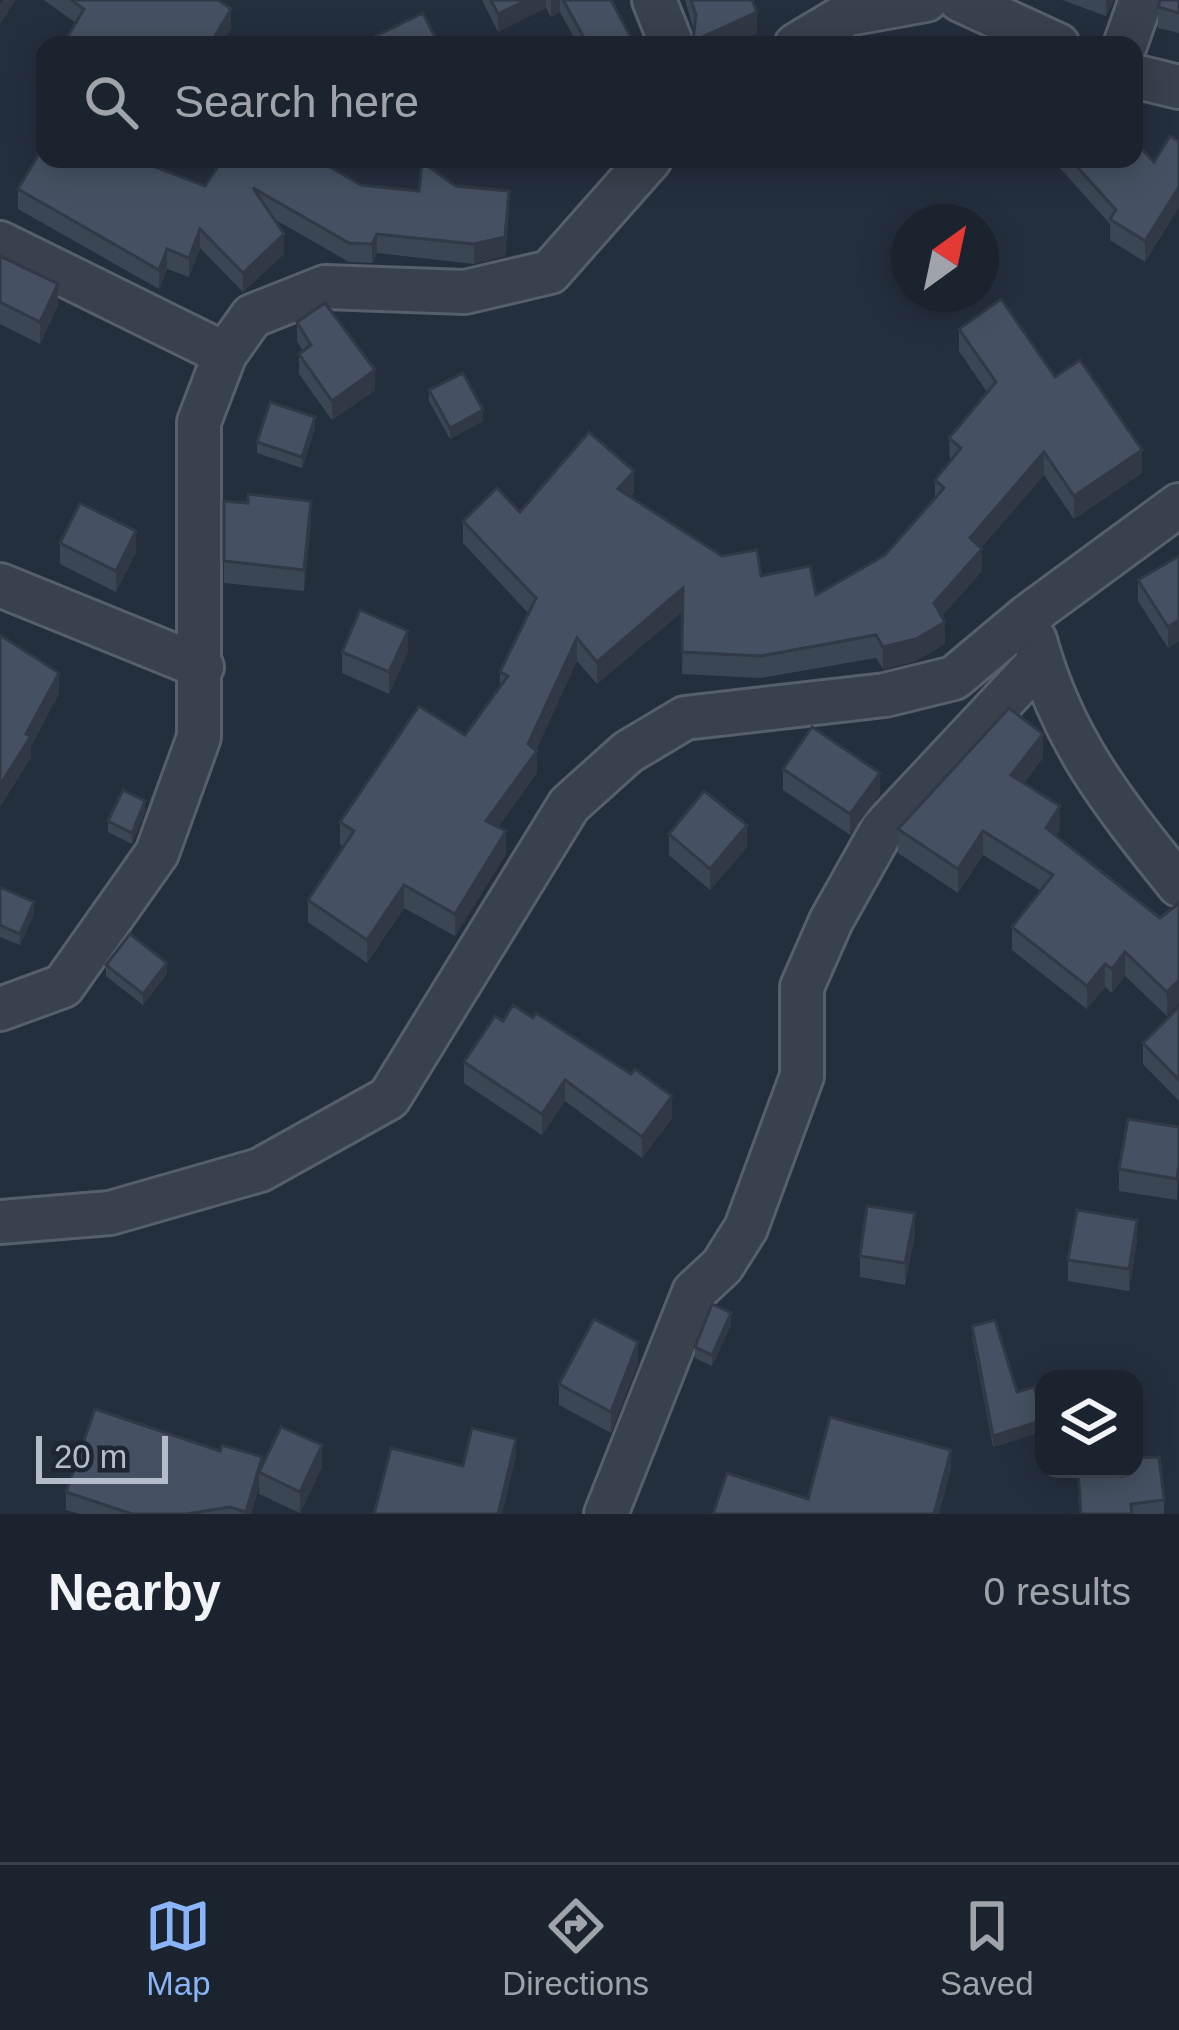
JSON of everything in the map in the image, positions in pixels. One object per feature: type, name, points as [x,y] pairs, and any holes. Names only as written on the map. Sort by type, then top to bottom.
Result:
[{"type":"street","points":[[654,0],[668,36]]},
{"type":"street","points":[[808,36],[846,7],[926,0]]},
{"type":"street","points":[[960,0],[1038,36]]},
{"type":"street","points":[[1128,36],[1141,0]]},
{"type":"street","points":[[1143,78],[1179,87]]},
{"type":"street","points":[[0,1009],[63,986],[157,853],[199,737],[199,422],[225,354],[252,316],[312,272],[464,292],[550,272],[642,168]]},
{"type":"street","points":[[0,243],[225,354]]},
{"type":"street","points":[[0,1222],[110,1213],[260,1170],[389,1098],[569,805],[628,752],[685,718],[885,695],[954,678],[1028,616],[1179,505]]},
{"type":"street","points":[[0,585],[202,667]]},
{"type":"street","points":[[1028,616],[1066,730],[1097,783],[1179,885]]},
{"type":"street","points":[[606,1514],[694,1292],[722,1266],[746,1228],[802,1076],[802,987],[831,921],[882,830],[1040,661]]},
{"type":"building","points":[[71,0],[218,0],[231,9],[215,36],[68,36],[84,9]]},
{"type":"building","points":[[491,0],[527,0],[498,14]]},
{"type":"building","points":[[563,0],[611,0],[630,36],[583,36]]},
{"type":"building","points":[[691,0],[752,0],[757,12],[704,36],[694,36],[696,15]]},
{"type":"building","points":[[1160,0],[1179,0],[1179,13],[1158,7]]},
{"type":"building","points":[[423,13],[434,36],[376,36]]},
{"type":"building","points":[[1170,136],[1179,141],[1179,187],[1145,241],[1110,219],[1116,210],[1078,168],[1143,168],[1143,150],[1154,162]]},
{"type":"building","points":[[36,159],[36,168],[158,168],[205,186],[217,168],[332,168],[361,185],[419,191],[421,168],[430,168],[456,186],[509,191],[505,237],[474,244],[377,234],[372,244],[349,243],[253,188],[284,234],[243,273],[200,229],[189,258],[167,249],[159,270],[18,189]]},
{"type":"building","points":[[0,256],[58,284],[40,322],[0,302]]},
{"type":"building","points":[[999,300],[1055,377],[1080,360],[1142,450],[1074,496],[1044,452],[970,538],[982,549],[934,603],[945,622],[916,639],[883,647],[876,635],[761,656],[682,652],[683,588],[597,662],[577,638],[528,744],[537,751],[486,821],[506,831],[455,914],[404,885],[367,940],[308,900],[354,831],[340,822],[419,706],[465,735],[508,676],[500,672],[536,598],[463,521],[497,488],[520,512],[589,432],[634,471],[618,489],[722,556],[757,550],[761,576],[810,566],[816,595],[885,555],[944,488],[935,480],[961,448],[949,438],[996,382],[959,329],[983,312],[999,312]]},
{"type":"building","points":[[325,303],[375,370],[332,401],[299,354],[311,345],[297,322]]},
{"type":"building","points":[[463,373],[483,410],[450,428],[429,390]]},
{"type":"building","points":[[270,402],[315,417],[302,457],[257,442]]},
{"type":"building","points":[[248,494],[311,501],[304,570],[224,561],[224,501],[248,503]]},
{"type":"building","points":[[80,503],[136,531],[116,571],[60,543]]},
{"type":"building","points":[[1179,556],[1179,620],[1168,627],[1138,580]]},
{"type":"building","points":[[360,610],[408,631],[389,672],[342,652]]},
{"type":"building","points":[[0,635],[59,673],[26,734],[31,736],[0,785]]},
{"type":"building","points":[[1009,708],[1043,734],[1011,775],[1060,806],[1046,828],[1160,918],[1179,903],[1179,980],[1167,992],[1125,952],[1112,969],[1105,964],[1087,986],[1012,927],[1053,875],[983,831],[958,869],[898,829]]},
{"type":"building","points":[[812,727],[880,773],[850,814],[783,769]]},
{"type":"building","points":[[123,790],[145,801],[132,833],[108,821]]},
{"type":"building","points":[[704,791],[747,825],[710,869],[669,834]]},
{"type":"building","points":[[0,887],[34,902],[20,934],[0,925]]},
{"type":"building","points":[[130,934],[167,963],[143,994],[106,965]]},
{"type":"building","points":[[513,1005],[533,1018],[536,1013],[631,1074],[635,1069],[672,1096],[642,1137],[565,1080],[542,1114],[464,1062],[495,1016],[503,1021]]},
{"type":"building","points":[[1179,1007],[1179,1080],[1143,1043]]},
{"type":"building","points":[[1128,1119],[1179,1127],[1177,1179],[1119,1169]]},
{"type":"building","points":[[867,1206],[915,1213],[905,1263],[860,1256]]},
{"type":"building","points":[[1077,1210],[1137,1220],[1129,1269],[1068,1260]]},
{"type":"building","points":[[712,1304],[731,1313],[712,1355],[695,1347]]},
{"type":"building","points":[[594,1319],[638,1342],[611,1412],[559,1384]]},
{"type":"building","points":[[995,1320],[1017,1392],[1034,1387],[1035,1423],[993,1436],[972,1326]]},
{"type":"building","points":[[95,1409],[220,1451],[222,1445],[262,1457],[246,1512],[230,1507],[186,1514],[132,1514],[66,1492]]},
{"type":"building","points":[[830,1417],[951,1450],[934,1514],[713,1514],[727,1473],[808,1499]]},
{"type":"building","points":[[281,1427],[322,1445],[300,1492],[259,1472]]},
{"type":"building","points":[[472,1428],[516,1439],[498,1514],[374,1514],[391,1448],[463,1466]]},
{"type":"building","points":[[1159,1457],[1164,1500],[1131,1504],[1132,1514],[1081,1514],[1079,1478],[1143,1478],[1143,1458]]}]
